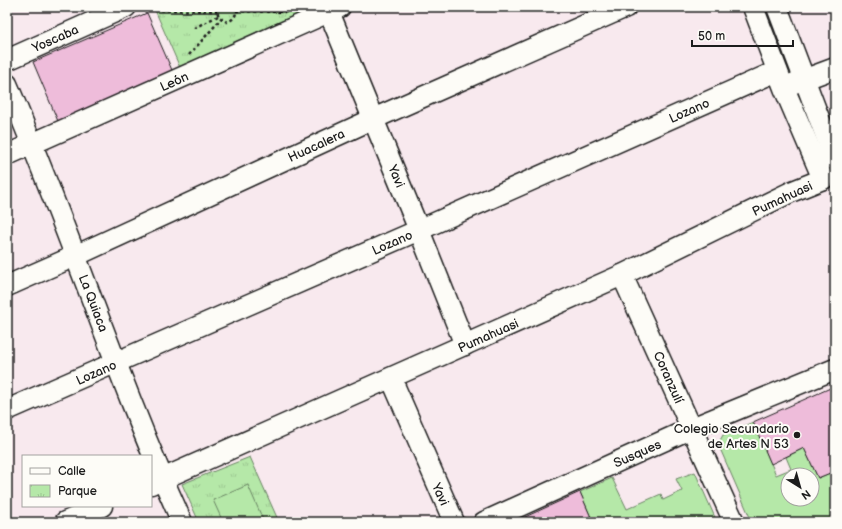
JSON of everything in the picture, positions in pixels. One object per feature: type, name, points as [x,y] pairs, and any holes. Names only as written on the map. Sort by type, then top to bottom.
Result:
[{"type":"street","name":"Yoscaba","points":[[7,60],[126,7]]},
{"type":"street","name":"Huacalera","points":[[7,286],[373,119],[626,7]]},
{"type":"street","points":[[753,7],[780,79],[829,181]]},
{"type":"street","points":[[777,7],[835,160]]},
{"type":"street","name":"Yavi","points":[[332,9],[373,119],[420,230],[465,345]]},
{"type":"street","name":"León","points":[[7,155],[332,9]]},
{"type":"street","name":"Lozano","points":[[7,410],[420,230],[780,79],[804,79],[835,68]]},
{"type":"street","name":"La Quiaca","points":[[7,84],[33,144],[117,362],[148,455]]},
{"type":"street","name":"Pumahuasi","points":[[157,482],[622,275],[793,191],[829,181]]},
{"type":"street","name":"Coranzulí","points":[[622,275],[734,522]]},
{"type":"street","name":"Susques","points":[[484,522],[692,428],[835,369]]},
{"type":"street","name":"Yavi","points":[[390,378],[454,522]]},
{"type":"street","name":"La Quiaca","points":[[152,467],[157,482],[182,522]]},
{"type":"street","points":[[66,522],[100,507]]},
{"type":"path","points":[[219,7],[217,11],[218,16],[227,22],[235,17],[236,8],[296,12]]},
{"type":"path","points":[[155,10],[217,11]]},
{"type":"path","points":[[194,28],[218,16]]},
{"type":"path","points":[[185,60],[221,19]]},
{"type":"green space","points":[[163,7],[308,7],[310,12],[181,70],[155,10]]},
{"type":"green space","points":[[753,422],[776,475],[780,473],[780,507],[820,507],[820,477],[835,471],[835,522],[752,522],[718,444],[723,435]]},
{"type":"green space","points":[[804,448],[813,467],[790,467],[786,457]]},
{"type":"green space","points":[[250,457],[279,522],[199,522],[182,484]]},
{"type":"green space","points":[[695,472],[717,522],[593,522],[580,492],[612,478],[627,509],[661,494],[663,500],[682,491],[676,479]]},
{"type":"green space","points":[[248,485],[264,522],[223,522],[213,500]]},
{"type":"building","points":[[147,13],[175,77],[60,126],[33,62]]},
{"type":"building","name":"Colegio Secundario de Artes N 53","points":[[835,386],[835,471],[820,477],[820,467],[813,467],[804,448],[771,464],[753,422]]},
{"type":"building","points":[[580,492],[593,522],[514,522]]},
{"type":"place","name":"Colegio Secundario de Artes N 53","points":[[797,435]]}]
